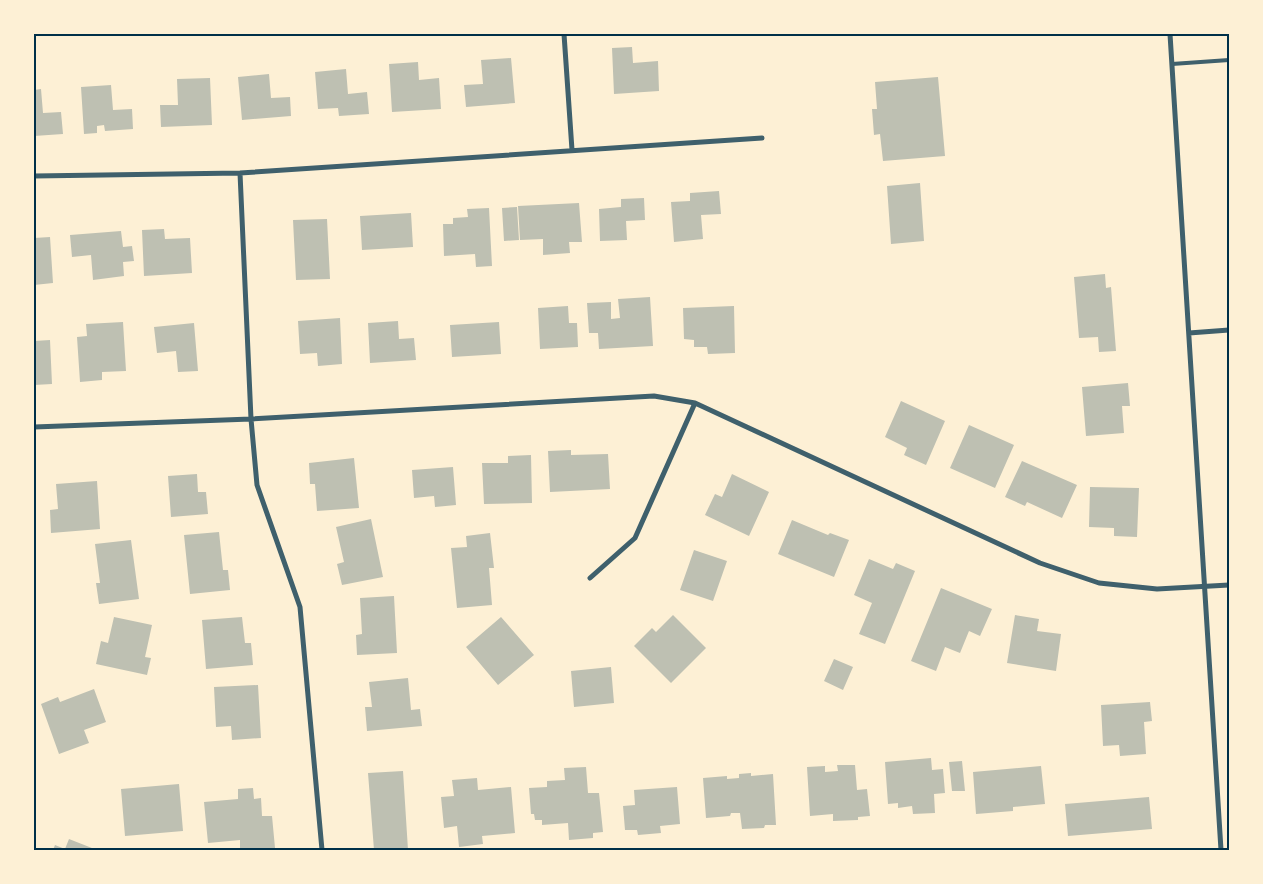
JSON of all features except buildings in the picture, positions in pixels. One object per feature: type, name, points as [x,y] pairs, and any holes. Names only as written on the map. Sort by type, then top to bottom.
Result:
[{"type":"street","points":[[564,34],[572,150]]},
{"type":"street","points":[[1170,34],[1222,850]]},
{"type":"street","points":[[34,176],[240,173],[762,138]]},
{"type":"street","points":[[240,173],[251,419],[258,485],[300,607],[322,850]]},
{"type":"street","points":[[1189,333],[1229,330]]},
{"type":"street","points":[[34,428],[251,419],[654,396],[695,403],[1040,563],[1098,583],[1156,589],[1229,585]]},
{"type":"street","points":[[590,578],[636,538],[695,403]]},
{"type":"lane","points":[[1172,64],[1229,60]]}]
